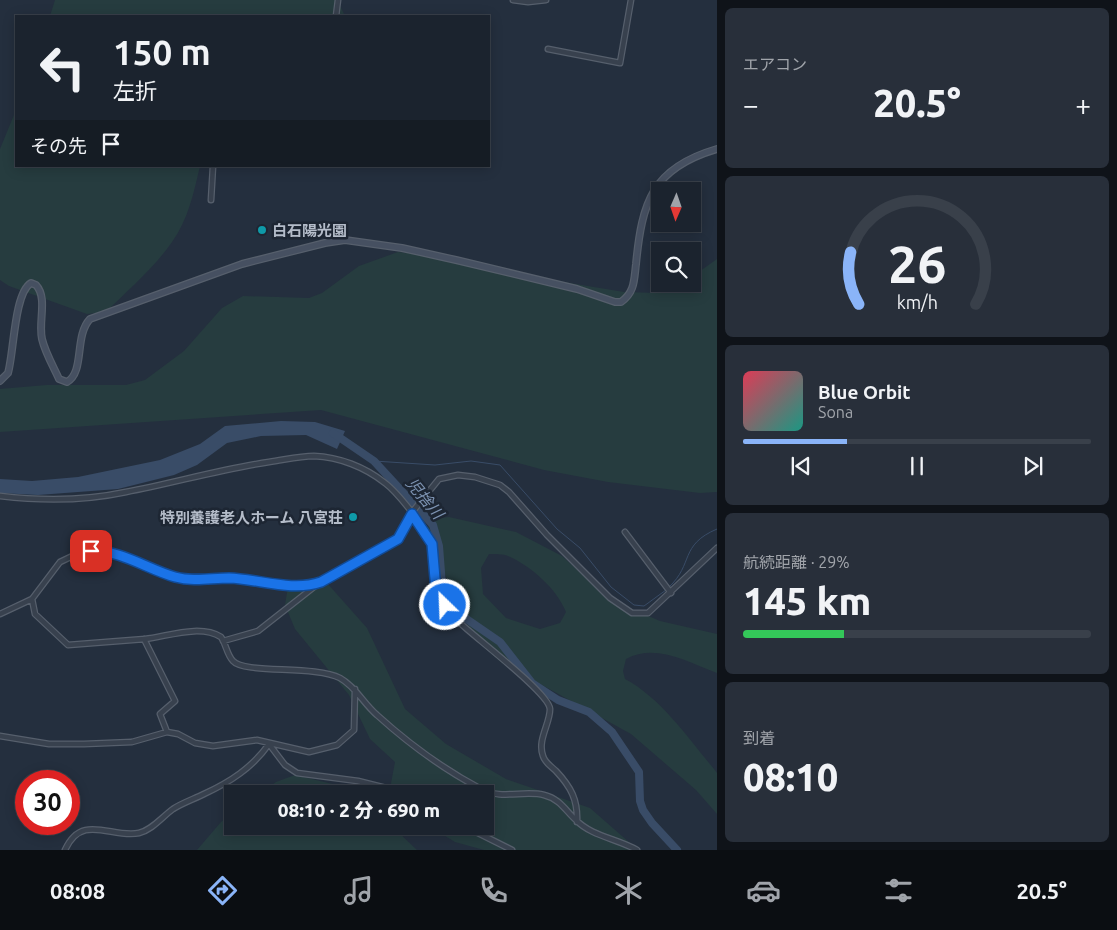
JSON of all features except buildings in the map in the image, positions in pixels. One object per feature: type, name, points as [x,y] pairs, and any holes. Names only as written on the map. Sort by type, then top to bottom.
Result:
[{"type":"street","points":[[336,15],[338,0]]},
{"type":"street","points":[[513,0],[528,2],[546,0]]},
{"type":"street","points":[[548,49],[620,63],[631,0]]},
{"type":"street","points":[[0,381],[8,373],[20,304],[26,287],[31,283],[36,284],[41,292],[41,332],[44,345],[59,378],[66,382],[75,375],[82,330],[90,320],[242,264],[340,241],[363,242],[438,256],[577,289],[615,302],[621,302],[634,288],[641,227],[653,190],[681,164],[717,148]]},
{"type":"street","points":[[212,200],[213,167]]},
{"type":"street","points":[[0,496],[42,501],[106,496],[246,465],[316,456],[341,461],[361,468],[386,484],[412,513],[432,544],[436,590],[451,615],[503,659],[546,700],[550,710],[543,736],[542,755],[574,794],[578,808],[577,822]]},
{"type":"street","points":[[224,641],[258,631],[321,582],[398,539],[412,513],[426,494],[439,479],[448,476],[475,477],[500,485],[520,502],[543,530],[599,588],[623,608],[636,614],[645,614],[671,593],[708,554],[717,548]]},
{"type":"street","points":[[625,532],[671,593]]},
{"type":"street","points":[[0,614],[32,599],[64,559],[81,552],[91,551],[114,552],[147,567],[188,579],[240,579],[281,584],[321,582]]},
{"type":"street","points":[[32,599],[36,614],[68,645],[144,639],[187,632],[216,634],[224,641],[230,658],[236,664],[254,667],[313,670],[339,678],[355,689],[373,711],[409,744],[476,786],[495,794],[549,796],[564,806],[577,822],[637,850]]},
{"type":"street","points":[[144,639],[175,701],[160,714],[167,732]]},
{"type":"street","points":[[0,736],[49,744],[84,744],[132,742],[167,732],[178,734],[195,743],[213,746],[257,740],[309,752],[341,742],[355,727],[355,689]]},
{"type":"street","points":[[270,744],[285,765],[297,773],[358,780],[377,785]]},
{"type":"street","points":[[65,850],[69,842],[81,832],[96,828],[129,834],[140,833],[151,827],[174,808],[228,783],[259,759],[270,744]]},
{"type":"street","points":[[482,835],[512,850]]},
{"type":"green space","points":[[55,0],[337,0],[344,15],[50,15]]},
{"type":"green space","points":[[15,112],[15,167],[200,167],[190,205],[178,233],[165,251],[106,312],[87,314],[9,286],[0,280],[0,149]]},
{"type":"green space","points":[[398,252],[439,256],[473,267],[624,292],[657,293],[701,292],[701,270],[717,259],[717,492],[700,493],[608,482],[544,470],[321,410],[0,432],[0,389],[47,385],[126,385],[145,380],[184,351],[222,308],[243,296],[309,298],[322,293],[359,266]]},
{"type":"green space","points":[[449,517],[516,532],[562,556],[609,599],[660,621],[717,634],[717,673],[660,653],[637,655],[626,659],[623,671],[625,679],[650,697],[673,719],[717,773],[717,814],[696,790],[631,734],[502,663],[474,639],[426,532],[431,519]],"holes":[[[489,554],[501,554],[517,560],[542,579],[562,603],[566,612],[560,623],[540,629],[506,618],[483,594],[481,568]]]},
{"type":"green space","points":[[309,583],[327,583],[367,628],[405,709],[446,744],[506,779],[590,808],[638,850],[484,850],[455,842],[444,835],[494,835],[494,785],[391,785],[395,762],[370,739],[349,695],[295,629],[285,605],[288,587]]},
{"type":"green space","points":[[295,775],[337,785],[272,785]]},
{"type":"green space","points":[[224,820],[224,835],[401,835],[417,850],[197,850]]},
{"type":"water","points":[[281,421],[315,422],[345,431],[337,449],[306,435],[261,436],[227,443],[197,465],[174,475],[118,489],[38,495],[0,493],[0,479],[32,481],[78,477],[160,460],[200,444],[225,426]]},
{"type":"waterway","name":"児捨川","points":[[333,433],[374,461],[433,525],[439,546],[442,585],[446,597],[455,609],[500,642],[532,683],[558,700],[589,712],[612,732],[639,772],[640,801],[643,810],[652,823],[677,850]]},
{"type":"waterway","points":[[374,461],[435,465],[471,461],[500,465],[557,529],[580,548],[611,587],[634,605],[644,606],[666,590]]},
{"type":"waterway","points":[[669,587],[677,579],[692,548],[705,535],[717,529]]},
{"type":"place","name":"白石陽光園","points":[[262,230]]},
{"type":"place","name":"特別養護老人ホーム 八宮荘","points":[[353,517]]},
{"type":"route","points":[[91,551],[114,552],[147,567],[179,578],[203,580],[227,578],[281,584],[309,584],[321,582],[374,550],[398,539],[412,514],[426,532],[432,544],[434,583],[437,594],[445,605]]}]
